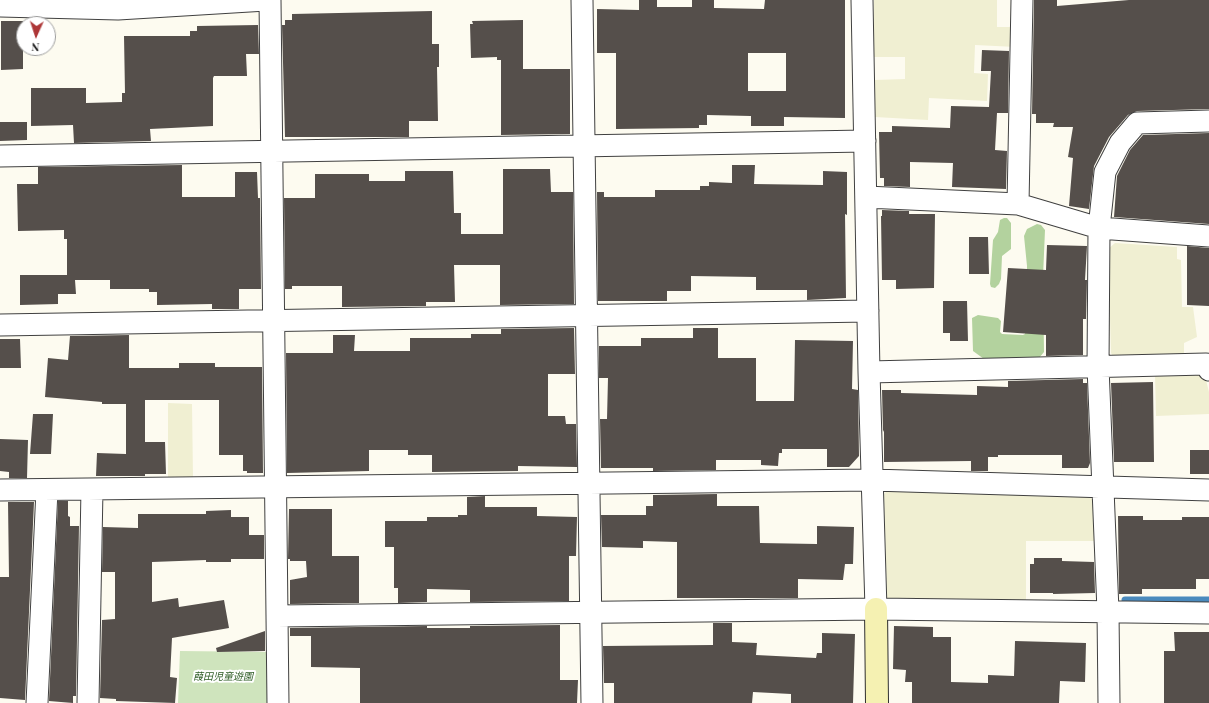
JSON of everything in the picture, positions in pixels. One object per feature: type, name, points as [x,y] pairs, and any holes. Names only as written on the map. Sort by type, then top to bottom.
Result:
[{"type":"street","points":[[0,6],[118,9],[266,0]]},
{"type":"street","points":[[270,0],[278,703]]},
{"type":"street","points":[[582,0],[592,703]]},
{"type":"street","points":[[862,0],[877,703]]},
{"type":"street","points":[[1018,204],[1022,0]]},
{"type":"street","points":[[1109,703],[1104,487],[1098,367],[1099,228],[1105,172],[1120,143],[1137,123],[1209,121]]},
{"type":"street","points":[[0,156],[865,141]]},
{"type":"street","points":[[866,196],[1018,204],[1099,228],[1209,236]]},
{"type":"street","points":[[0,325],[868,311]]},
{"type":"street","points":[[869,372],[1206,364],[1209,370]]},
{"type":"street","points":[[0,490],[872,480],[1209,490]]},
{"type":"street","points":[[88,703],[92,489]]},
{"type":"street","points":[[38,703],[47,490]]},
{"type":"street","points":[[277,616],[876,609],[1209,613]]},
{"type":"green space","points":[[874,0],[997,0],[997,27],[1017,27],[1016,47],[975,45],[974,73],[988,74],[987,101],[929,98],[928,120],[875,117],[875,80],[905,79],[905,57],[874,57]]},
{"type":"green space","points":[[1007,218],[1011,223],[1011,249],[1002,256],[1001,279],[995,288],[991,287],[990,284],[993,240],[998,232],[1000,220]]},
{"type":"green space","points":[[1037,224],[1041,225],[1045,230],[1043,277],[1044,352],[1039,358],[984,359],[973,351],[972,318],[978,315],[998,318],[1001,321],[1000,332],[1002,334],[1025,334],[1027,266],[1024,236],[1027,229]]},
{"type":"green space","points":[[1115,243],[1177,247],[1177,259],[1181,260],[1182,307],[1193,307],[1197,337],[1184,343],[1184,356],[1114,358],[1111,353],[1108,249]]},
{"type":"green space","points":[[1199,373],[1206,380],[1209,392],[1209,414],[1156,416],[1155,374]]},
{"type":"green space","points":[[168,403],[192,404],[193,478],[168,478]]},
{"type":"green space","points":[[889,489],[1089,496],[1094,501],[1094,541],[1026,541],[1026,600],[887,599],[884,494]]},
{"type":"green space","name":"葭田児童遊園","points":[[180,651],[269,652],[269,703],[178,703]]},
{"type":"building","points":[[639,0],[657,0],[657,7],[692,7],[692,0],[714,0],[714,8],[764,9],[765,0],[845,0],[845,118],[784,117],[784,126],[751,126],[751,116],[707,115],[707,125],[699,125],[699,128],[616,129],[616,53],[597,53],[597,9],[639,10]],"holes":[[[748,53],[786,53],[786,91],[748,91]]]},
{"type":"building","points":[[1034,0],[1057,0],[1057,6],[1129,0],[1209,0],[1209,109],[1137,111],[1128,115],[1109,137],[1094,166],[1089,209],[1069,206],[1073,158],[1068,157],[1073,127],[1053,127],[1054,123],[1036,123],[1036,114],[1032,114]]},
{"type":"building","points":[[432,11],[432,44],[439,44],[439,67],[437,67],[438,121],[409,121],[409,137],[285,137],[282,25],[285,25],[285,20],[292,20],[292,14]]},
{"type":"building","points":[[523,20],[523,69],[570,69],[570,134],[501,135],[501,60],[497,60],[497,57],[471,58],[470,24],[473,24],[472,21]]},
{"type":"building","points":[[1,21],[16,21],[16,56],[23,56],[23,69],[1,70]]},
{"type":"building","points":[[258,25],[259,54],[246,54],[247,76],[214,76],[213,78],[213,126],[150,129],[151,141],[74,143],[73,125],[31,126],[31,88],[86,88],[86,103],[122,102],[122,93],[125,93],[124,36],[190,36],[190,31],[197,31],[197,26]]},
{"type":"building","points":[[982,50],[1009,51],[1008,113],[997,113],[995,150],[1007,151],[1006,189],[952,187],[953,163],[910,162],[910,187],[884,186],[884,178],[880,178],[879,132],[892,132],[892,126],[950,128],[951,106],[989,107],[991,71],[981,71]]},
{"type":"building","points":[[0,122],[27,122],[27,140],[0,141]]},
{"type":"building","points":[[1209,133],[1209,224],[1114,217],[1117,176],[1130,150],[1143,135]]},
{"type":"building","points":[[182,165],[182,197],[235,197],[235,172],[257,172],[258,198],[260,198],[261,289],[239,289],[239,309],[212,309],[212,304],[157,305],[157,292],[149,292],[149,289],[110,289],[110,280],[75,280],[76,294],[58,294],[58,304],[20,305],[20,275],[67,275],[67,239],[64,239],[64,230],[18,231],[17,184],[38,184],[38,167]]},
{"type":"building","points":[[732,165],[755,165],[754,184],[823,185],[823,171],[847,172],[847,215],[845,214],[846,298],[807,300],[807,290],[756,290],[756,277],[691,276],[691,291],[667,291],[667,301],[598,301],[597,192],[604,192],[604,197],[655,197],[655,190],[700,190],[700,186],[709,186],[709,182],[732,183]]},
{"type":"building","points":[[503,169],[550,169],[551,192],[573,192],[574,304],[500,305],[500,265],[454,265],[455,302],[426,302],[426,306],[342,307],[342,286],[292,286],[292,289],[285,289],[284,198],[315,198],[315,174],[369,174],[369,181],[405,181],[405,171],[453,171],[454,213],[461,213],[461,234],[503,234]]},
{"type":"building","points":[[882,210],[909,211],[909,214],[935,214],[934,288],[896,289],[896,280],[882,280]]},
{"type":"building","points":[[969,237],[988,237],[989,274],[969,274]]},
{"type":"building","points":[[1047,245],[1087,246],[1085,280],[1087,280],[1086,319],[1083,319],[1083,355],[1046,356],[1046,335],[1003,332],[1008,268],[1046,270]]},
{"type":"building","points":[[1187,246],[1209,248],[1209,306],[1187,305]]},
{"type":"building","points":[[943,301],[967,301],[968,341],[950,341],[950,333],[943,333]]},
{"type":"building","points":[[574,328],[575,374],[548,374],[548,416],[565,416],[566,424],[576,424],[577,467],[518,466],[518,471],[432,472],[432,455],[408,455],[408,450],[369,450],[369,471],[287,473],[286,353],[333,353],[333,335],[355,335],[354,351],[410,351],[410,338],[471,338],[471,334],[501,334],[501,329]]},
{"type":"building","points":[[693,328],[718,328],[718,358],[756,358],[756,401],[794,401],[795,340],[853,341],[852,389],[858,390],[859,456],[849,467],[827,467],[827,449],[782,449],[782,453],[779,453],[778,466],[761,465],[761,460],[716,460],[716,470],[653,471],[653,468],[601,468],[600,419],[607,419],[608,378],[599,378],[599,346],[641,346],[641,338],[693,338]]},
{"type":"building","points":[[129,335],[129,368],[179,368],[179,363],[215,363],[215,367],[262,367],[263,473],[247,473],[247,471],[243,471],[243,455],[219,455],[219,400],[145,400],[145,442],[165,442],[166,474],[145,474],[145,476],[96,476],[97,453],[126,454],[126,404],[102,404],[102,402],[45,397],[48,358],[68,360],[70,336]]},
{"type":"building","points":[[0,339],[20,339],[21,368],[0,368]]},
{"type":"building","points":[[1083,379],[1083,383],[1087,383],[1090,463],[1088,468],[1062,468],[1062,455],[998,455],[998,457],[988,457],[988,471],[971,471],[971,461],[884,462],[882,390],[901,390],[901,393],[977,395],[977,386],[1008,387],[1008,381]]},
{"type":"building","points":[[1153,382],[1154,462],[1114,462],[1111,383]]},
{"type":"building","points":[[33,414],[53,414],[51,454],[30,454]]},
{"type":"building","points":[[0,439],[28,440],[27,478],[9,478],[9,472],[0,471]]},
{"type":"building","points":[[1190,450],[1209,450],[1209,474],[1190,474]]},
{"type":"building","points":[[717,494],[717,506],[759,506],[760,543],[817,544],[817,526],[854,527],[853,564],[845,564],[843,580],[798,579],[798,598],[677,598],[677,542],[643,541],[643,548],[602,547],[601,515],[646,515],[646,506],[653,506],[653,495]]},
{"type":"building","points":[[485,496],[485,507],[537,507],[537,516],[577,517],[576,556],[569,556],[569,601],[470,602],[470,590],[427,589],[427,602],[398,603],[398,588],[394,588],[394,547],[385,547],[385,521],[427,521],[427,517],[458,517],[458,515],[467,515],[467,497]]},
{"type":"building","points":[[58,501],[68,501],[70,526],[79,526],[76,696],[73,696],[73,703],[49,701]]},
{"type":"building","points":[[8,502],[34,502],[25,700],[0,698],[0,577],[9,577]]},
{"type":"building","points":[[289,509],[332,509],[332,556],[359,556],[359,603],[290,604],[290,580],[307,577],[306,561],[290,561],[290,559],[288,559]]},
{"type":"building","points":[[231,510],[231,517],[249,517],[249,535],[264,535],[264,559],[231,559],[231,562],[206,562],[206,560],[152,562],[152,602],[178,598],[179,607],[224,600],[229,628],[172,638],[170,677],[177,678],[175,703],[116,701],[116,699],[100,698],[102,620],[115,619],[115,572],[102,572],[103,527],[138,528],[138,514],[206,514],[206,511]]},
{"type":"building","points":[[1118,516],[1143,516],[1143,520],[1182,520],[1182,517],[1209,517],[1209,579],[1196,579],[1196,589],[1142,589],[1142,594],[1119,594]]},
{"type":"building","points":[[1034,558],[1062,558],[1062,561],[1094,562],[1095,593],[1030,593],[1030,564],[1034,564]]},
{"type":"building","points":[[713,623],[732,623],[732,642],[757,643],[756,655],[816,658],[817,653],[822,653],[822,633],[855,634],[853,703],[791,703],[791,694],[753,692],[752,703],[614,703],[614,683],[604,683],[603,646],[713,645]]},
{"type":"building","points":[[560,625],[560,680],[578,680],[577,703],[360,703],[360,668],[311,667],[311,636],[290,636],[290,628],[427,626],[427,628],[470,628],[470,626]]},
{"type":"building","points":[[894,626],[933,627],[933,637],[951,637],[951,682],[988,683],[988,675],[1014,676],[1015,641],[1086,643],[1085,682],[1060,681],[1059,703],[912,703],[912,682],[905,682],[906,670],[893,669]]},
{"type":"building","points":[[265,631],[265,651],[217,652],[216,648]]},
{"type":"building","points":[[1174,632],[1209,632],[1209,703],[1164,703],[1164,651],[1175,651]]},
{"type":"waterway","points":[[1125,600],[1209,600]]}]
